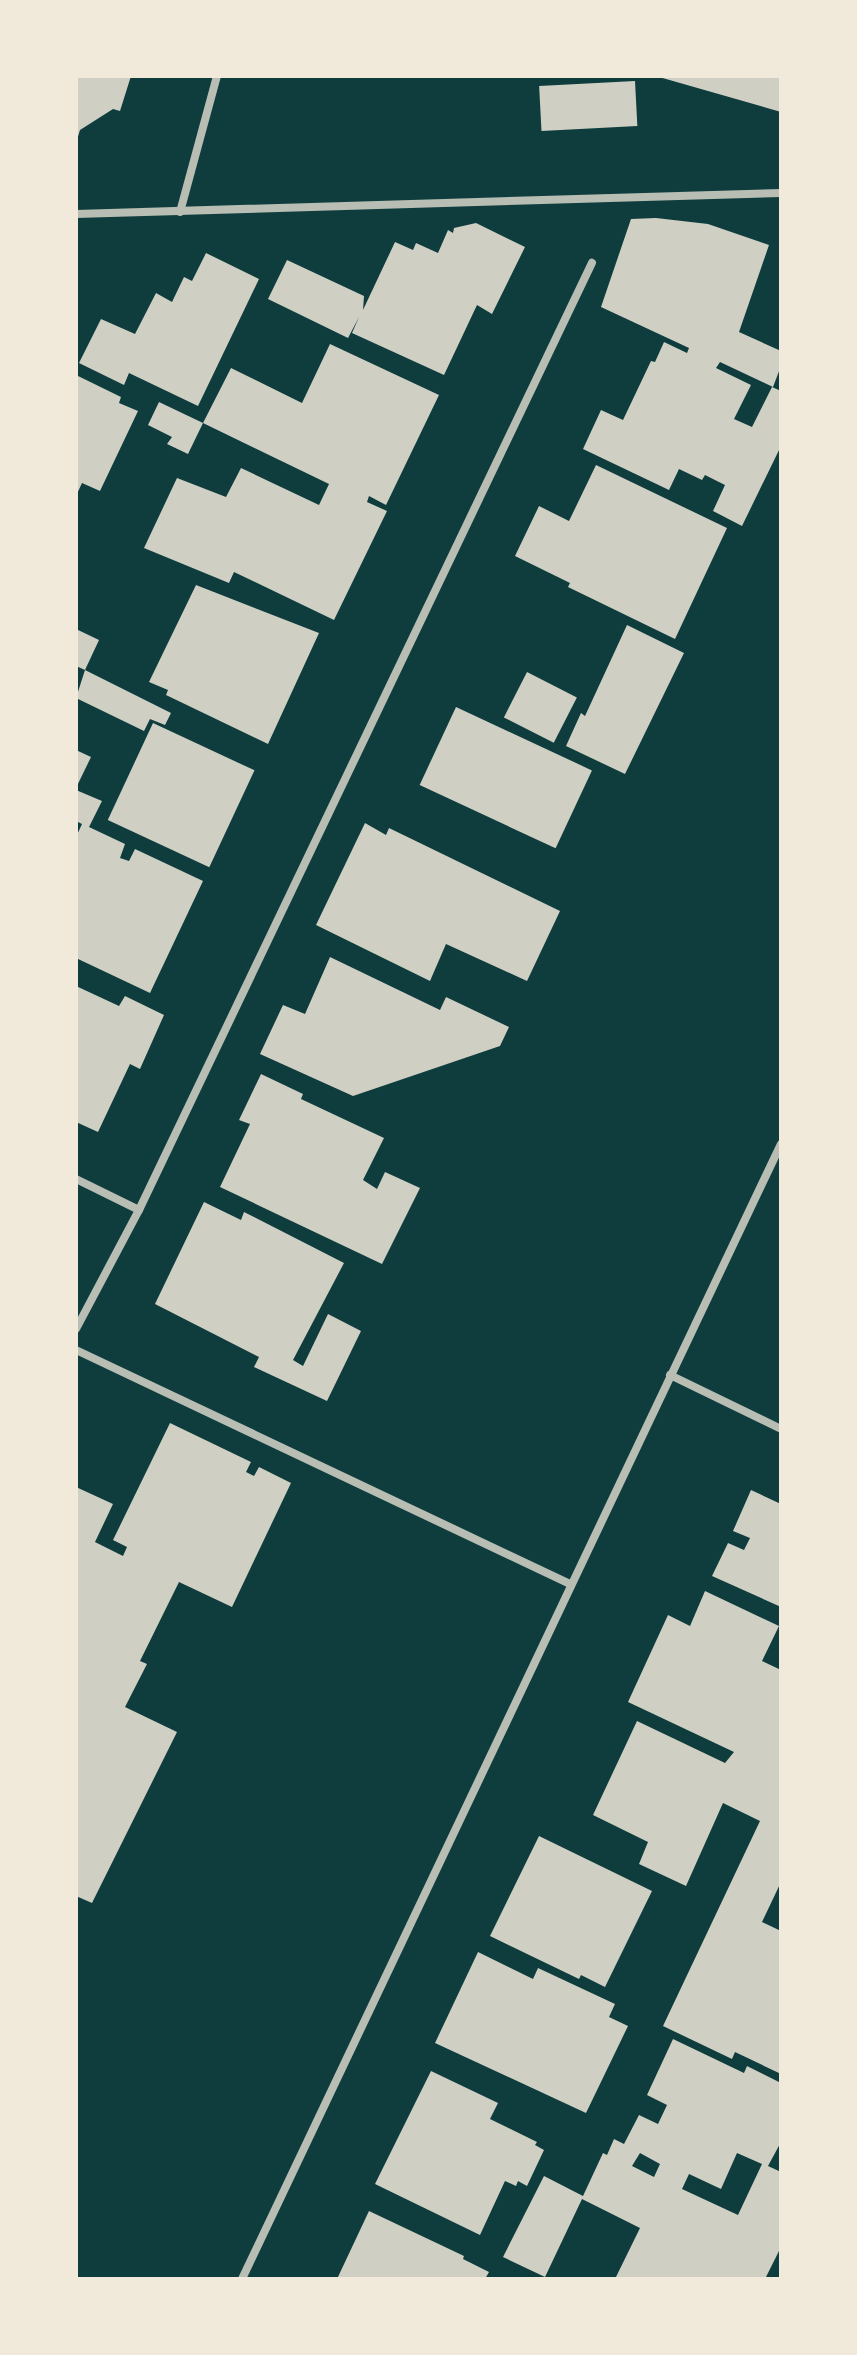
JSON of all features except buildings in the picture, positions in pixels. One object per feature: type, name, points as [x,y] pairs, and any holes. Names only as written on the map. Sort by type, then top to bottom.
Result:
[{"type":"street","points":[[180,212],[217,76]]},
{"type":"street","points":[[76,214],[781,193]]},
{"type":"street","points":[[76,1329],[139,1210],[592,263]]},
{"type":"street","points":[[242,2279],[781,1144]]},
{"type":"street","points":[[76,1179],[139,1210]]},
{"type":"street","points":[[76,1350],[570,1584]]},
{"type":"street","points":[[670,1375],[781,1429]]}]
